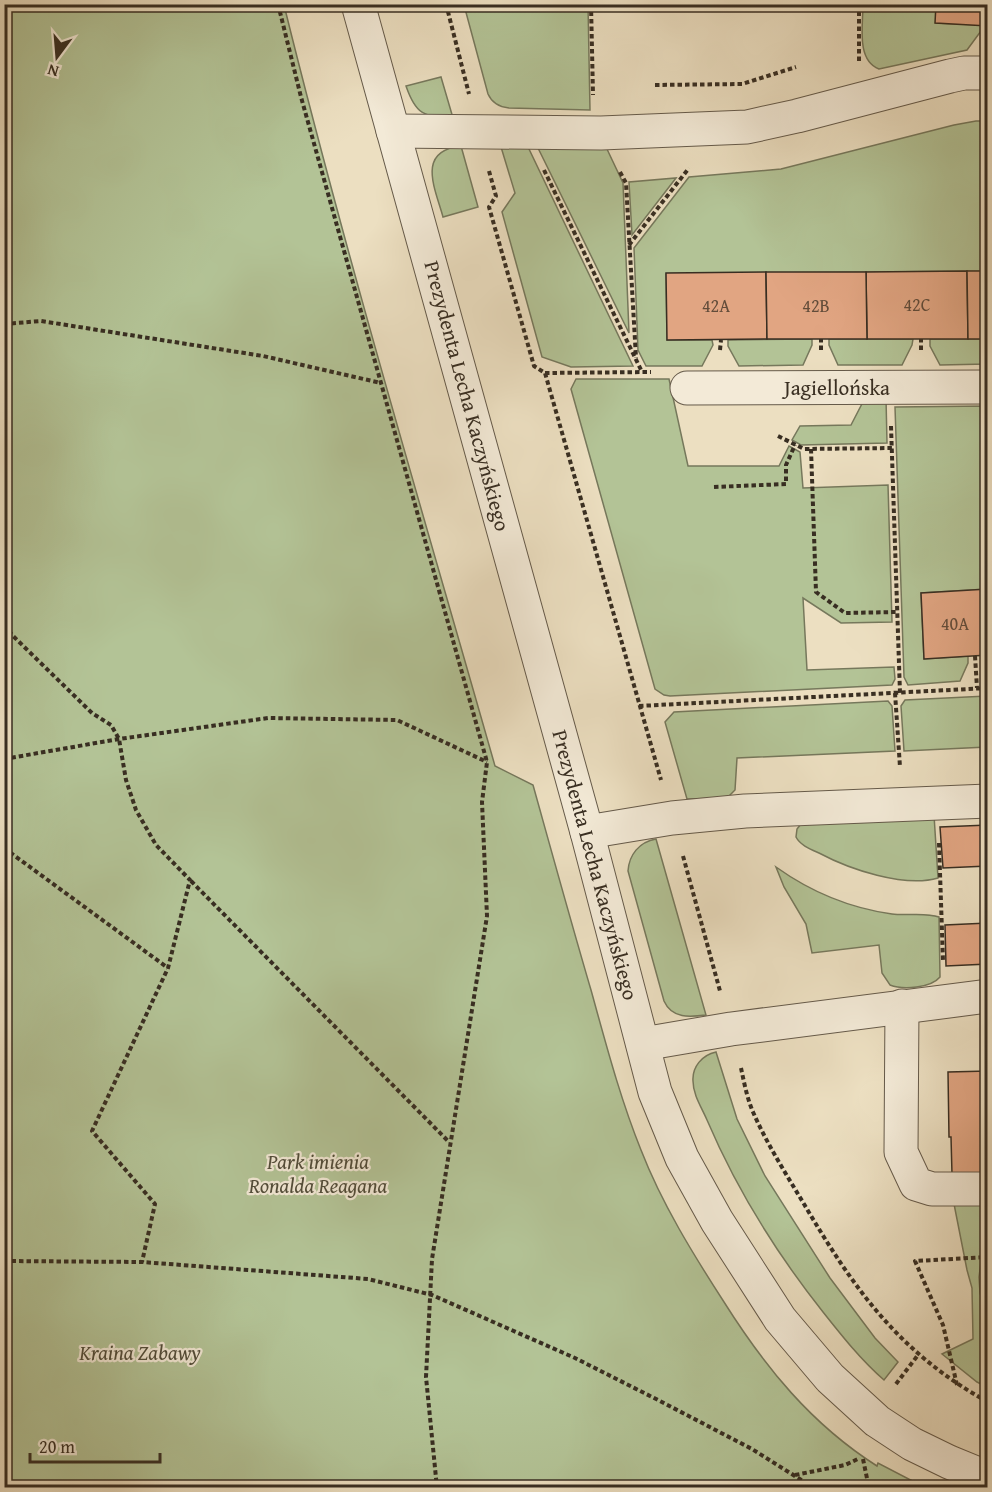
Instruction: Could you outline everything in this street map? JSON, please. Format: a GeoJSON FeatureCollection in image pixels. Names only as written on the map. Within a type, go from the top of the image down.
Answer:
{"type":"FeatureCollection","features":[{"type":"Feature","properties":{"kind":"street","name":"Prezydenta Lecha Kaczyńskiego"},"geometry":{"type":"LineString","coordinates":[[358,4],[587,832],[656,1092],[682,1158],[717,1221],[780,1319],[830,1378],[877,1421],[912,1444],[987,1478]]}},
{"type":"Feature","properties":{"kind":"street"},"geometry":{"type":"LineString","coordinates":[[393,131],[601,133],[715,130],[772,122],[964,73],[987,73]]}},
{"type":"Feature","properties":{"kind":"street","name":"Jagiellońska"},"geometry":{"type":"LineString","coordinates":[[687,388],[987,387]]}},
{"type":"Feature","properties":{"kind":"street"},"geometry":{"type":"LineString","coordinates":[[587,832],[672,818],[745,811],[987,801]]}},
{"type":"Feature","properties":{"kind":"street"},"geometry":{"type":"LineString","coordinates":[[643,1044],[731,1029],[987,996]]}},
{"type":"Feature","properties":{"kind":"street"},"geometry":{"type":"LineString","coordinates":[[902,1006],[901,1152],[908,1171],[916,1184],[932,1189],[987,1189]]}},
{"type":"Feature","properties":{"kind":"path"},"geometry":{"type":"LineString","coordinates":[[278,4],[301,97],[487,762],[482,802],[488,916],[432,1259],[432,1295],[426,1377],[437,1488]]}},
{"type":"Feature","properties":{"kind":"path"},"geometry":{"type":"LineString","coordinates":[[446,4],[496,196],[489,207],[534,366],[545,373],[672,818],[752,1110],[836,1259],[884,1322],[918,1355],[957,1385],[987,1402]]}},
{"type":"Feature","properties":{"kind":"path"},"geometry":{"type":"LineString","coordinates":[[591,4],[593,117],[626,183],[636,358]]}},
{"type":"Feature","properties":{"kind":"path"},"geometry":{"type":"LineString","coordinates":[[859,4],[859,71]]}},
{"type":"Feature","properties":{"kind":"path"},"geometry":{"type":"LineString","coordinates":[[655,85],[742,84],[796,67]]}},
{"type":"Feature","properties":{"kind":"path"},"geometry":{"type":"LineString","coordinates":[[629,246],[682,178],[715,130]]}},
{"type":"Feature","properties":{"kind":"path"},"geometry":{"type":"LineString","coordinates":[[526,133],[642,372]]}},
{"type":"Feature","properties":{"kind":"path"},"geometry":{"type":"LineString","coordinates":[[4,324],[41,321],[263,356],[382,384]]}},
{"type":"Feature","properties":{"kind":"path"},"geometry":{"type":"LineString","coordinates":[[890,388],[902,804]]}},
{"type":"Feature","properties":{"kind":"path"},"geometry":{"type":"LineString","coordinates":[[778,436],[804,449],[892,448]]}},
{"type":"Feature","properties":{"kind":"path"},"geometry":{"type":"LineString","coordinates":[[714,487],[786,484],[786,465],[795,445]]}},
{"type":"Feature","properties":{"kind":"path"},"geometry":{"type":"LineString","coordinates":[[811,449],[816,592],[845,613],[897,612]]}},
{"type":"Feature","properties":{"kind":"path"},"geometry":{"type":"LineString","coordinates":[[4,626],[92,713],[111,725],[119,739],[126,780],[135,810],[156,845],[450,1142]]}},
{"type":"Feature","properties":{"kind":"path"},"geometry":{"type":"LineString","coordinates":[[4,637],[13,636]]}},
{"type":"Feature","properties":{"kind":"path"},"geometry":{"type":"LineString","coordinates":[[975,656],[977,688]]}},
{"type":"Feature","properties":{"kind":"path"},"geometry":{"type":"LineString","coordinates":[[639,706],[987,688]]}},
{"type":"Feature","properties":{"kind":"path"},"geometry":{"type":"LineString","coordinates":[[4,759],[119,739],[268,718],[397,720],[487,762]]}},
{"type":"Feature","properties":{"kind":"path"},"geometry":{"type":"LineString","coordinates":[[938,836],[943,966]]}},
{"type":"Feature","properties":{"kind":"path"},"geometry":{"type":"LineString","coordinates":[[4,849],[168,968]]}},
{"type":"Feature","properties":{"kind":"path"},"geometry":{"type":"LineString","coordinates":[[142,1262],[155,1204],[92,1131],[168,968],[190,880]]}},
{"type":"Feature","properties":{"kind":"path"},"geometry":{"type":"LineString","coordinates":[[957,1385],[943,1325],[915,1261],[987,1257]]}},
{"type":"Feature","properties":{"kind":"path"},"geometry":{"type":"LineString","coordinates":[[4,1261],[142,1262],[368,1279],[432,1295],[627,1384],[733,1438],[814,1488]]}},
{"type":"Feature","properties":{"kind":"path"},"geometry":{"type":"LineString","coordinates":[[795,1475],[845,1465],[863,1457]]}},
{"type":"Feature","properties":{"kind":"green space","name":"Park imienia Ronalda Reagana"},"geometry":{"type":"Polygon","coordinates":[[[4,5],[284,5],[359,291],[495,766],[533,785],[626,1111],[649,1170],[712,1284],[756,1349],[791,1393],[810,1413],[853,1450],[877,1466],[878,1463],[924,1487],[5,1487],[4,5]]]}},
{"type":"Feature","properties":{"kind":"green space"},"geometry":{"type":"Polygon","coordinates":[[[464,5],[588,5],[590,110],[509,108],[499,106],[494,102],[488,94],[464,5]]]}},
{"type":"Feature","properties":{"kind":"green space"},"geometry":{"type":"Polygon","coordinates":[[[863,5],[936,5],[936,23],[981,25],[981,31],[967,50],[879,69],[867,58],[864,50],[863,5]]]}},
{"type":"Feature","properties":{"kind":"green space"},"geometry":{"type":"Polygon","coordinates":[[[441,77],[453,118],[428,115],[422,112],[413,103],[406,86],[441,77]]]}},
{"type":"Feature","properties":{"kind":"green space"},"geometry":{"type":"Polygon","coordinates":[[[976,121],[987,121],[987,271],[666,274],[667,340],[712,340],[713,345],[702,366],[646,366],[638,350],[634,248],[689,177],[781,169],[976,121]]]}},
{"type":"Feature","properties":{"kind":"green space"},"geometry":{"type":"Polygon","coordinates":[[[461,146],[478,207],[443,217],[433,183],[433,163],[438,155],[447,149],[461,146]]]}},
{"type":"Feature","properties":{"kind":"green space"},"geometry":{"type":"Polygon","coordinates":[[[501,147],[528,147],[633,366],[571,367],[542,357],[502,212],[515,193],[501,147]]]}},
{"type":"Feature","properties":{"kind":"green space"},"geometry":{"type":"Polygon","coordinates":[[[606,147],[623,183],[629,333],[538,148],[606,147]]]}},
{"type":"Feature","properties":{"kind":"green space"},"geometry":{"type":"Polygon","coordinates":[[[676,178],[632,235],[629,182],[676,178]]]}},
{"type":"Feature","properties":{"kind":"green space"},"geometry":{"type":"Polygon","coordinates":[[[812,339],[812,345],[803,365],[739,366],[728,346],[728,340],[812,339]]]}},
{"type":"Feature","properties":{"kind":"green space"},"geometry":{"type":"Polygon","coordinates":[[[829,339],[913,339],[902,365],[838,365],[829,345],[829,339]]]}},
{"type":"Feature","properties":{"kind":"green space"},"geometry":{"type":"Polygon","coordinates":[[[930,339],[987,339],[987,364],[940,365],[930,346],[930,339]]]}},
{"type":"Feature","properties":{"kind":"green space"},"geometry":{"type":"Polygon","coordinates":[[[576,379],[669,379],[688,466],[779,466],[789,446],[800,452],[803,488],[888,485],[892,622],[841,623],[803,598],[807,670],[894,667],[895,679],[892,685],[670,696],[655,689],[571,389],[576,379]]]}},
{"type":"Feature","properties":{"kind":"green space"},"geometry":{"type":"Polygon","coordinates":[[[865,398],[886,398],[887,443],[801,445],[792,440],[800,426],[851,425],[865,398]]]}},
{"type":"Feature","properties":{"kind":"green space"},"geometry":{"type":"Polygon","coordinates":[[[987,406],[987,589],[921,593],[924,659],[968,656],[968,663],[960,681],[908,685],[904,677],[895,407],[987,406]]]}},
{"type":"Feature","properties":{"kind":"green space"},"geometry":{"type":"Polygon","coordinates":[[[987,696],[987,747],[904,751],[901,706],[905,700],[987,696]]]}},
{"type":"Feature","properties":{"kind":"green space"},"geometry":{"type":"Polygon","coordinates":[[[888,701],[892,706],[895,751],[737,758],[735,790],[727,798],[687,799],[665,722],[674,712],[888,701]]]}},
{"type":"Feature","properties":{"kind":"green space"},"geometry":{"type":"Polygon","coordinates":[[[934,815],[938,878],[909,881],[861,871],[809,848],[796,837],[797,829],[801,824],[934,815]]]}},
{"type":"Feature","properties":{"kind":"green space"},"geometry":{"type":"Polygon","coordinates":[[[656,839],[706,1015],[677,1014],[667,1007],[664,1001],[628,871],[630,860],[636,850],[656,839]]]}},
{"type":"Feature","properties":{"kind":"green space"},"geometry":{"type":"Polygon","coordinates":[[[776,867],[831,898],[861,908],[892,914],[939,917],[940,977],[930,984],[916,987],[890,985],[882,973],[879,945],[812,953],[806,924],[784,887],[776,867]]]}},
{"type":"Feature","properties":{"kind":"green space"},"geometry":{"type":"Polygon","coordinates":[[[716,1052],[737,1119],[765,1176],[830,1278],[875,1338],[898,1362],[884,1380],[852,1348],[806,1290],[774,1244],[731,1171],[693,1086],[696,1066],[706,1056],[716,1052]]]}},
{"type":"Feature","properties":{"kind":"green space"},"geometry":{"type":"Polygon","coordinates":[[[954,1204],[987,1205],[987,1248],[981,1262],[979,1277],[980,1293],[987,1315],[987,1387],[977,1382],[942,1354],[973,1339],[972,1288],[954,1204]]]}},
{"type":"Feature","properties":{"kind":"building"},"geometry":{"type":"Polygon","coordinates":[[[936,4],[988,4],[988,26],[935,23],[936,4]]]}},
{"type":"Feature","properties":{"kind":"building"},"geometry":{"type":"Polygon","coordinates":[[[967,271],[968,339],[867,339],[866,272],[967,271]]]}},
{"type":"Feature","properties":{"kind":"building"},"geometry":{"type":"Polygon","coordinates":[[[967,271],[988,271],[988,339],[968,339],[967,271]]]}},
{"type":"Feature","properties":{"kind":"building"},"geometry":{"type":"Polygon","coordinates":[[[766,272],[767,339],[667,340],[666,273],[766,272]]]}},
{"type":"Feature","properties":{"kind":"building"},"geometry":{"type":"Polygon","coordinates":[[[766,272],[866,272],[867,339],[767,339],[766,272]]]}},
{"type":"Feature","properties":{"kind":"building"},"geometry":{"type":"Polygon","coordinates":[[[988,589],[988,655],[924,659],[921,593],[988,589]]]}},
{"type":"Feature","properties":{"kind":"building"},"geometry":{"type":"Polygon","coordinates":[[[988,825],[988,866],[943,868],[940,827],[988,825]]]}},
{"type":"Feature","properties":{"kind":"building"},"geometry":{"type":"Polygon","coordinates":[[[988,923],[988,964],[946,966],[945,925],[988,923]]]}},
{"type":"Feature","properties":{"kind":"building"},"geometry":{"type":"Polygon","coordinates":[[[988,1071],[988,1174],[952,1174],[948,1072],[988,1071]]]}},
{"type":"Feature","properties":{"kind":"park label","name":"Kraina Zabawy"},"geometry":{"type":"Point","coordinates":[140,1353]}}]}
